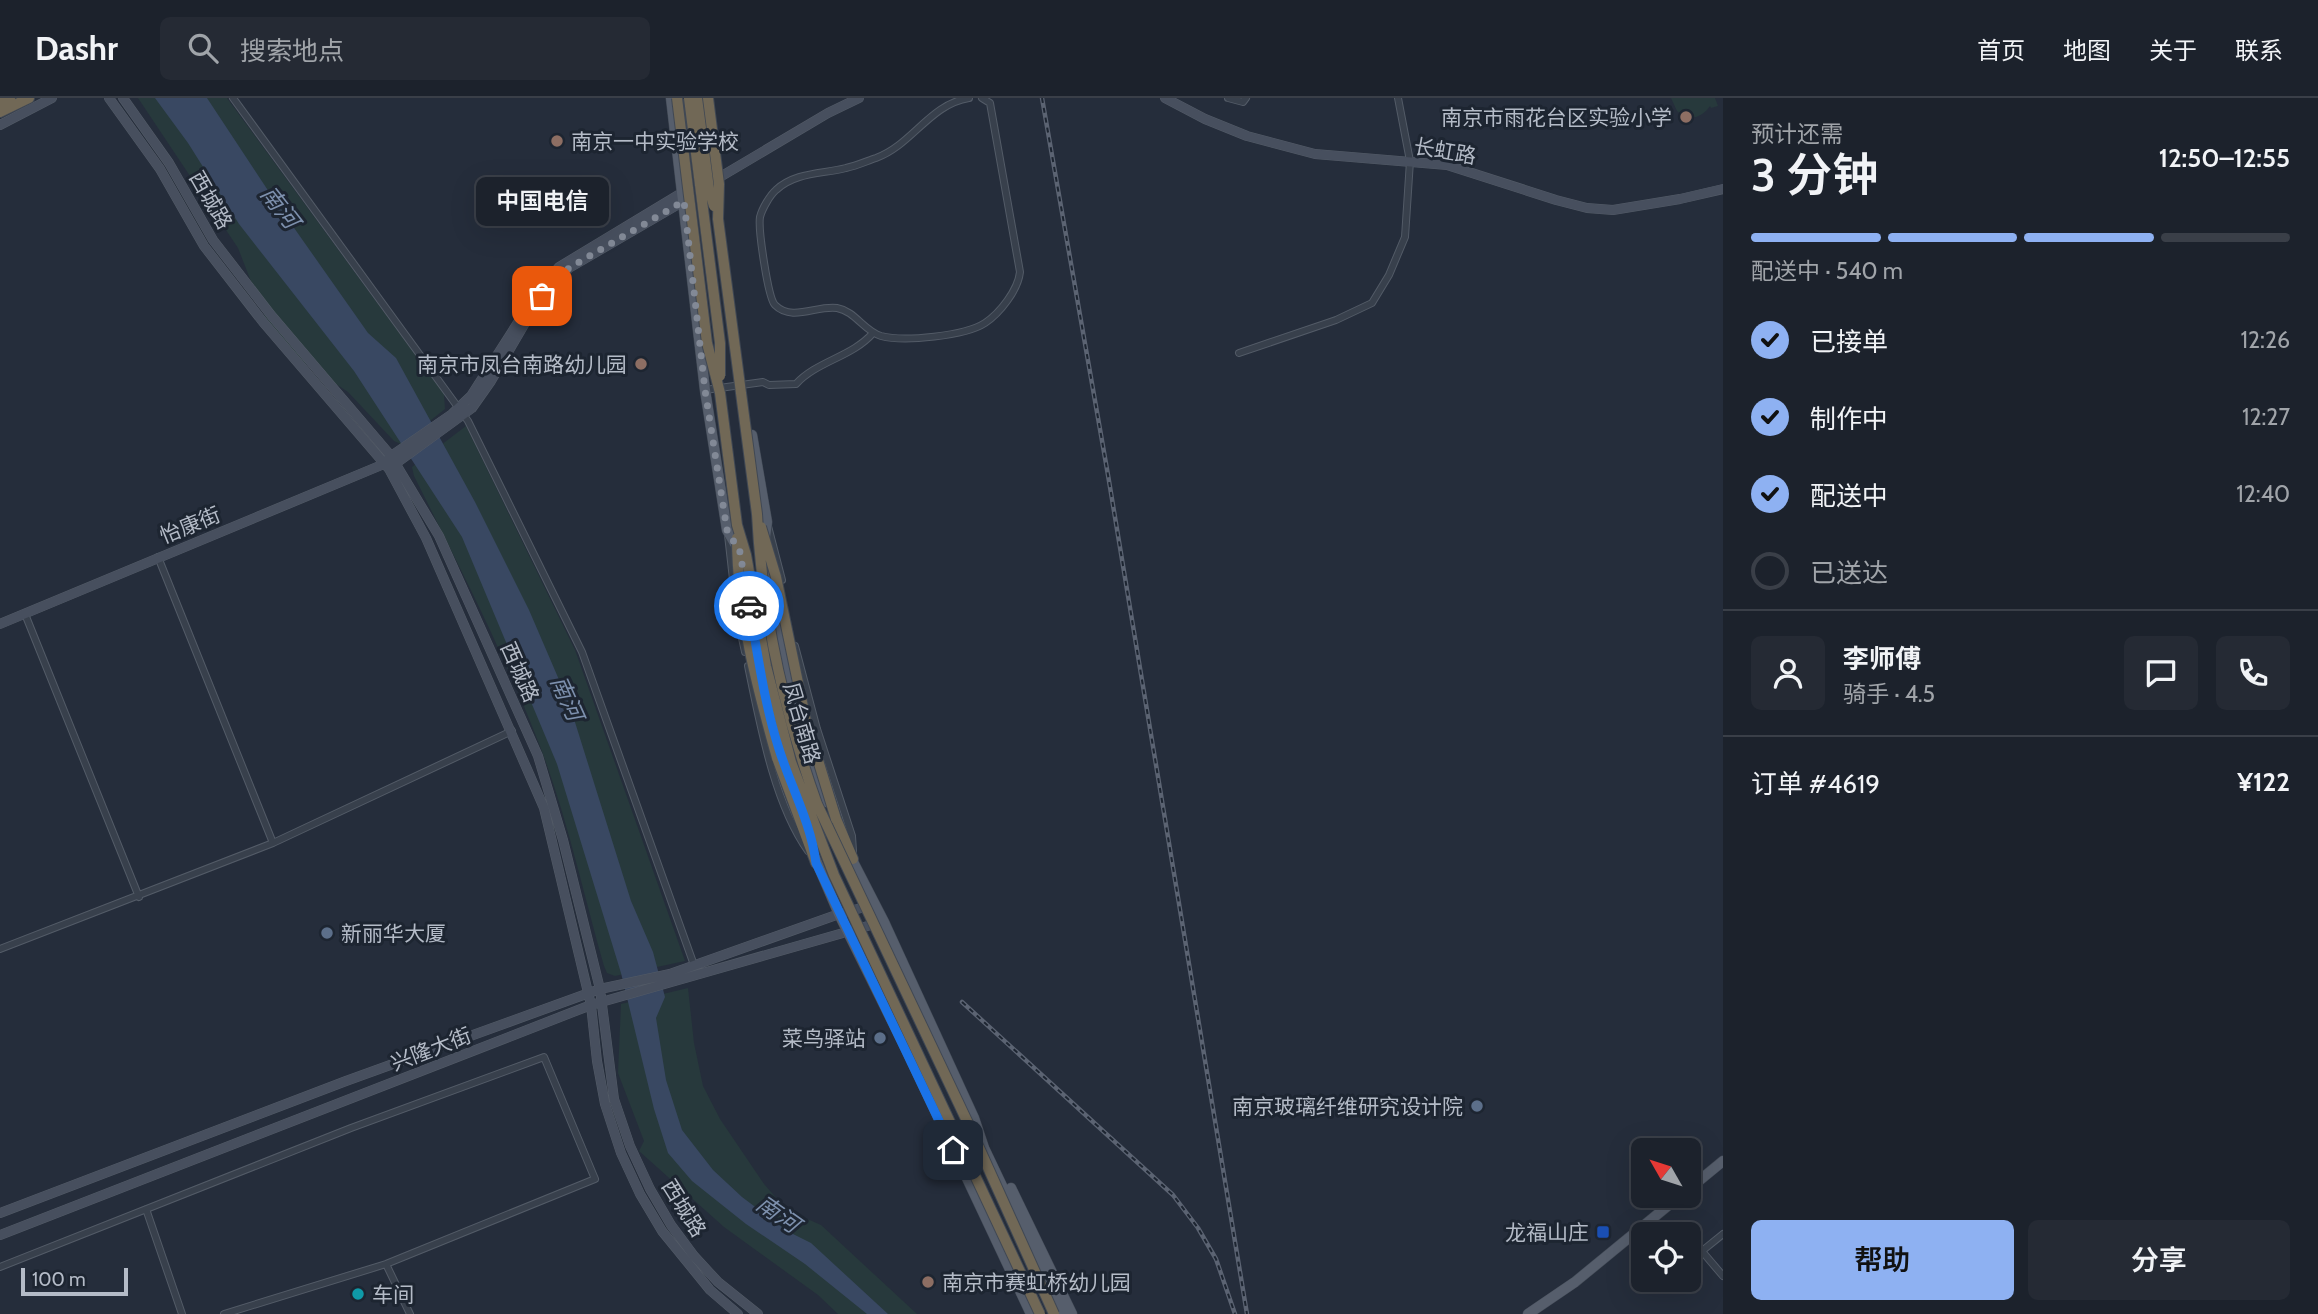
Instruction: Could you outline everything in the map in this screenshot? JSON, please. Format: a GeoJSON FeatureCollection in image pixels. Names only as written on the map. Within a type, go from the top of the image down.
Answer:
{"type":"FeatureCollection","features":[{"type":"Feature","properties":{"kind":"highway"},"geometry":{"type":"LineString","coordinates":[[0,103],[10,98]]}},
{"type":"Feature","properties":{"kind":"highway"},"geometry":{"type":"LineString","coordinates":[[0,112],[29,98]]}},
{"type":"Feature","properties":{"kind":"highway","name":"凤台南路"},"geometry":{"type":"LineString","coordinates":[[677,98],[707,343],[720,393],[732,527],[746,555],[766,666],[792,762],[822,848],[1040,1314]]}},
{"type":"Feature","properties":{"kind":"highway"},"geometry":{"type":"LineString","coordinates":[[689,98],[720,343],[720,393]]}},
{"type":"Feature","properties":{"kind":"highway"},"geometry":{"type":"LineString","coordinates":[[697,98],[709,189],[718,219]]}},
{"type":"Feature","properties":{"kind":"highway"},"geometry":{"type":"LineString","coordinates":[[708,98],[719,184],[718,219]]}},
{"type":"Feature","properties":{"kind":"highway","name":"凤台南路"},"geometry":{"type":"LineString","coordinates":[[718,219],[757,514],[759,553],[776,658],[801,759],[817,804],[967,1121],[1054,1314]]}},
{"type":"Feature","properties":{"kind":"highway"},"geometry":{"type":"LineString","coordinates":[[757,514],[771,558],[809,733],[836,819],[853,859]]}},
{"type":"Feature","properties":{"kind":"highway"},"geometry":{"type":"LineString","coordinates":[[732,527],[737,579],[777,758],[816,863]]}},
{"type":"Feature","properties":{"kind":"main road"},"geometry":{"type":"LineString","coordinates":[[0,125],[52,98]]}},
{"type":"Feature","properties":{"kind":"main road","name":"西城路"},"geometry":{"type":"LineString","coordinates":[[108,98],[160,169],[204,246],[263,322],[393,460],[544,808],[589,994],[605,1104],[621,1153],[640,1194],[662,1231],[710,1290],[738,1314]]}},
{"type":"Feature","properties":{"kind":"main road","name":"西城路"},"geometry":{"type":"LineString","coordinates":[[123,98],[169,163],[213,240],[271,315],[393,460],[439,536],[538,757],[563,840],[600,989],[614,1099],[630,1146],[650,1189],[671,1225],[694,1256],[727,1290],[758,1314]]}},
{"type":"Feature","properties":{"kind":"main road","name":"凤台南路"},"geometry":{"type":"LineString","coordinates":[[671,98],[705,390],[732,527],[740,552],[768,709],[789,779],[813,843],[816,863],[1031,1314]]}},
{"type":"Feature","properties":{"kind":"main road","name":"凤台南路"},"geometry":{"type":"LineString","coordinates":[[708,98],[743,384],[767,522],[763,549],[783,659],[797,714],[842,845],[853,859],[884,922],[974,1118],[984,1148],[1063,1314]]}},
{"type":"Feature","properties":{"kind":"main road"},"geometry":{"type":"LineString","coordinates":[[684,196],[859,98]]}},
{"type":"Feature","properties":{"kind":"main road","name":"长虹路"},"geometry":{"type":"LineString","coordinates":[[1165,98],[1205,119],[1247,136],[1292,148],[1315,153],[1447,165],[1556,201],[1613,210],[1723,189]]}},
{"type":"Feature","properties":{"kind":"main road","name":"怡康街"},"geometry":{"type":"LineString","coordinates":[[0,624],[393,460],[461,411],[533,299],[559,267],[684,196]]}},
{"type":"Feature","properties":{"kind":"main road","name":"兴隆大街"},"geometry":{"type":"LineString","coordinates":[[0,1213],[346,1081],[600,989],[671,979],[694,965],[874,904]]}},
{"type":"Feature","properties":{"kind":"main road","name":"兴隆大街"},"geometry":{"type":"LineString","coordinates":[[0,1235],[591,1005],[623,997],[671,979],[884,922]]}},
{"type":"Feature","properties":{"kind":"main road"},"geometry":{"type":"LineString","coordinates":[[597,1061],[601,1056],[608,1060]]}},
{"type":"Feature","properties":{"kind":"main road","name":"凤台南路"},"geometry":{"type":"LineString","coordinates":[[974,1118],[990,1144],[1072,1314]]}},
{"type":"Feature","properties":{"kind":"main road"},"geometry":{"type":"LineString","coordinates":[[1701,1179],[1723,1161]]}},
{"type":"Feature","properties":{"kind":"main road"},"geometry":{"type":"LineString","coordinates":[[1528,1314],[1543,1310],[1665,1208]]}},
{"type":"Feature","properties":{"kind":"street"},"geometry":{"type":"LineString","coordinates":[[233,98],[461,411],[582,652],[694,965]]}},
{"type":"Feature","properties":{"kind":"street"},"geometry":{"type":"LineString","coordinates":[[969,98],[931,116],[903,142],[881,156],[847,168],[794,179],[776,190],[760,217],[768,290],[776,306],[785,312],[797,313],[834,307],[845,310],[873,333],[912,340],[986,323],[1016,287],[1020,272],[990,103],[982,98]]}},
{"type":"Feature","properties":{"kind":"street"},"geometry":{"type":"LineString","coordinates":[[1228,98],[1242,102],[1246,98]]}},
{"type":"Feature","properties":{"kind":"street"},"geometry":{"type":"LineString","coordinates":[[1240,353],[1336,320],[1372,303],[1390,275],[1405,237],[1410,161],[1398,98]]}},
{"type":"Feature","properties":{"kind":"street"},"geometry":{"type":"LineString","coordinates":[[705,390],[763,382],[769,385],[796,384],[803,377],[856,348],[873,333]]}},
{"type":"Feature","properties":{"kind":"street"},"geometry":{"type":"LineString","coordinates":[[767,522],[817,729],[852,836],[853,859]]}},
{"type":"Feature","properties":{"kind":"street"},"geometry":{"type":"LineString","coordinates":[[158,557],[273,843]]}},
{"type":"Feature","properties":{"kind":"street"},"geometry":{"type":"LineString","coordinates":[[25,614],[139,897]]}},
{"type":"Feature","properties":{"kind":"street"},"geometry":{"type":"LineString","coordinates":[[0,949],[273,843],[512,730]]}},
{"type":"Feature","properties":{"kind":"street"},"geometry":{"type":"LineString","coordinates":[[0,1267],[351,1128],[544,1057],[595,1179],[386,1264],[224,1314]]}},
{"type":"Feature","properties":{"kind":"street"},"geometry":{"type":"LineString","coordinates":[[146,1209],[182,1314]]}},
{"type":"Feature","properties":{"kind":"street"},"geometry":{"type":"LineString","coordinates":[[1723,1234],[1702,1251],[1723,1276]]}},
{"type":"Feature","properties":{"kind":"street"},"geometry":{"type":"LineString","coordinates":[[386,1264],[410,1314]]}},
{"type":"Feature","properties":{"kind":"shaded area"},"geometry":{"type":"Polygon","coordinates":[[[138,98],[227,98],[444,394],[445,409],[401,444],[394,441],[348,392],[275,343],[238,248],[138,98]]]}},
{"type":"Feature","properties":{"kind":"shaded area","name":"南京市雨花台区实验小学"},"geometry":{"type":"Polygon","coordinates":[[[1671,98],[1715,98],[1718,106],[1710,106],[1700,115],[1686,118],[1677,111],[1671,98]]]}},
{"type":"Feature","properties":{"kind":"shaded area"},"geometry":{"type":"Polygon","coordinates":[[[466,426],[575,650],[685,961],[615,976],[607,973],[604,966],[547,764],[493,637],[414,476],[412,467],[466,426]]]}},
{"type":"Feature","properties":{"kind":"shaded area"},"geometry":{"type":"Polygon","coordinates":[[[688,988],[694,1043],[703,1086],[720,1119],[764,1184],[787,1210],[821,1225],[917,1314],[838,1314],[818,1295],[724,1227],[639,1151],[644,1141],[618,1073],[621,1004],[688,988]]]}},
{"type":"Feature","properties":{"kind":"water"},"geometry":{"type":"Polygon","coordinates":[[[155,98],[207,98],[368,333],[396,358],[475,502],[529,610],[569,703],[631,901],[653,952],[665,997],[656,1018],[666,1080],[682,1130],[713,1170],[742,1197],[787,1231],[811,1243],[888,1314],[867,1314],[805,1264],[746,1224],[692,1181],[668,1153],[654,1109],[621,973],[557,764],[462,537],[354,371],[239,224],[188,143],[155,98]]]}},
{"type":"Feature","properties":{"kind":"railway"},"geometry":{"type":"LineString","coordinates":[[1042,98],[1108,475],[1247,1314]]}},
{"type":"Feature","properties":{"kind":"railway"},"geometry":{"type":"LineString","coordinates":[[962,1002],[1173,1195],[1198,1228],[1216,1259],[1235,1314]]}},
{"type":"Feature","properties":{"kind":"way so far"},"geometry":{"type":"LineString","coordinates":[[542,296],[569,268],[684,201],[705,390],[727,530],[740,552],[749,606]]}},
{"type":"Feature","properties":{"kind":"place","name":"南京市雨花台区实验小学"},"geometry":{"type":"Point","coordinates":[1686,117]}},
{"type":"Feature","properties":{"kind":"place","name":"南京一中实验学校"},"geometry":{"type":"Point","coordinates":[557,141]}},
{"type":"Feature","properties":{"kind":"place","name":"中国电信"},"geometry":{"type":"Point","coordinates":[542,296]}},
{"type":"Feature","properties":{"kind":"place","name":"南京市凤台南路幼儿园"},"geometry":{"type":"Point","coordinates":[641,364]}},
{"type":"Feature","properties":{"kind":"place","name":"新丽华大厦"},"geometry":{"type":"Point","coordinates":[327,933]}},
{"type":"Feature","properties":{"kind":"place","name":"菜鸟驿站"},"geometry":{"type":"Point","coordinates":[880,1038]}},
{"type":"Feature","properties":{"kind":"place","name":"南京玻璃纤维研究设计院"},"geometry":{"type":"Point","coordinates":[1477,1106]}},
{"type":"Feature","properties":{"kind":"place","name":"龙福山庄"},"geometry":{"type":"Point","coordinates":[1603,1232]}},
{"type":"Feature","properties":{"kind":"place","name":"南京市赛虹桥幼儿园"},"geometry":{"type":"Point","coordinates":[928,1282]}},
{"type":"Feature","properties":{"kind":"place","name":"车间"},"geometry":{"type":"Point","coordinates":[358,1294]}},
{"type":"Feature","properties":{"kind":"route"},"geometry":{"type":"LineString","coordinates":[[749,606],[768,709],[789,779],[813,843],[816,863],[953,1150]]}},
{"type":"Feature","properties":{"kind":"water label","name":"南河"},"geometry":{"type":"Point","coordinates":[280,207]}},
{"type":"Feature","properties":{"kind":"water label","name":"南河"},"geometry":{"type":"Point","coordinates":[567,698]}},
{"type":"Feature","properties":{"kind":"water label","name":"南河"},"geometry":{"type":"Point","coordinates":[778,1214]}}]}
